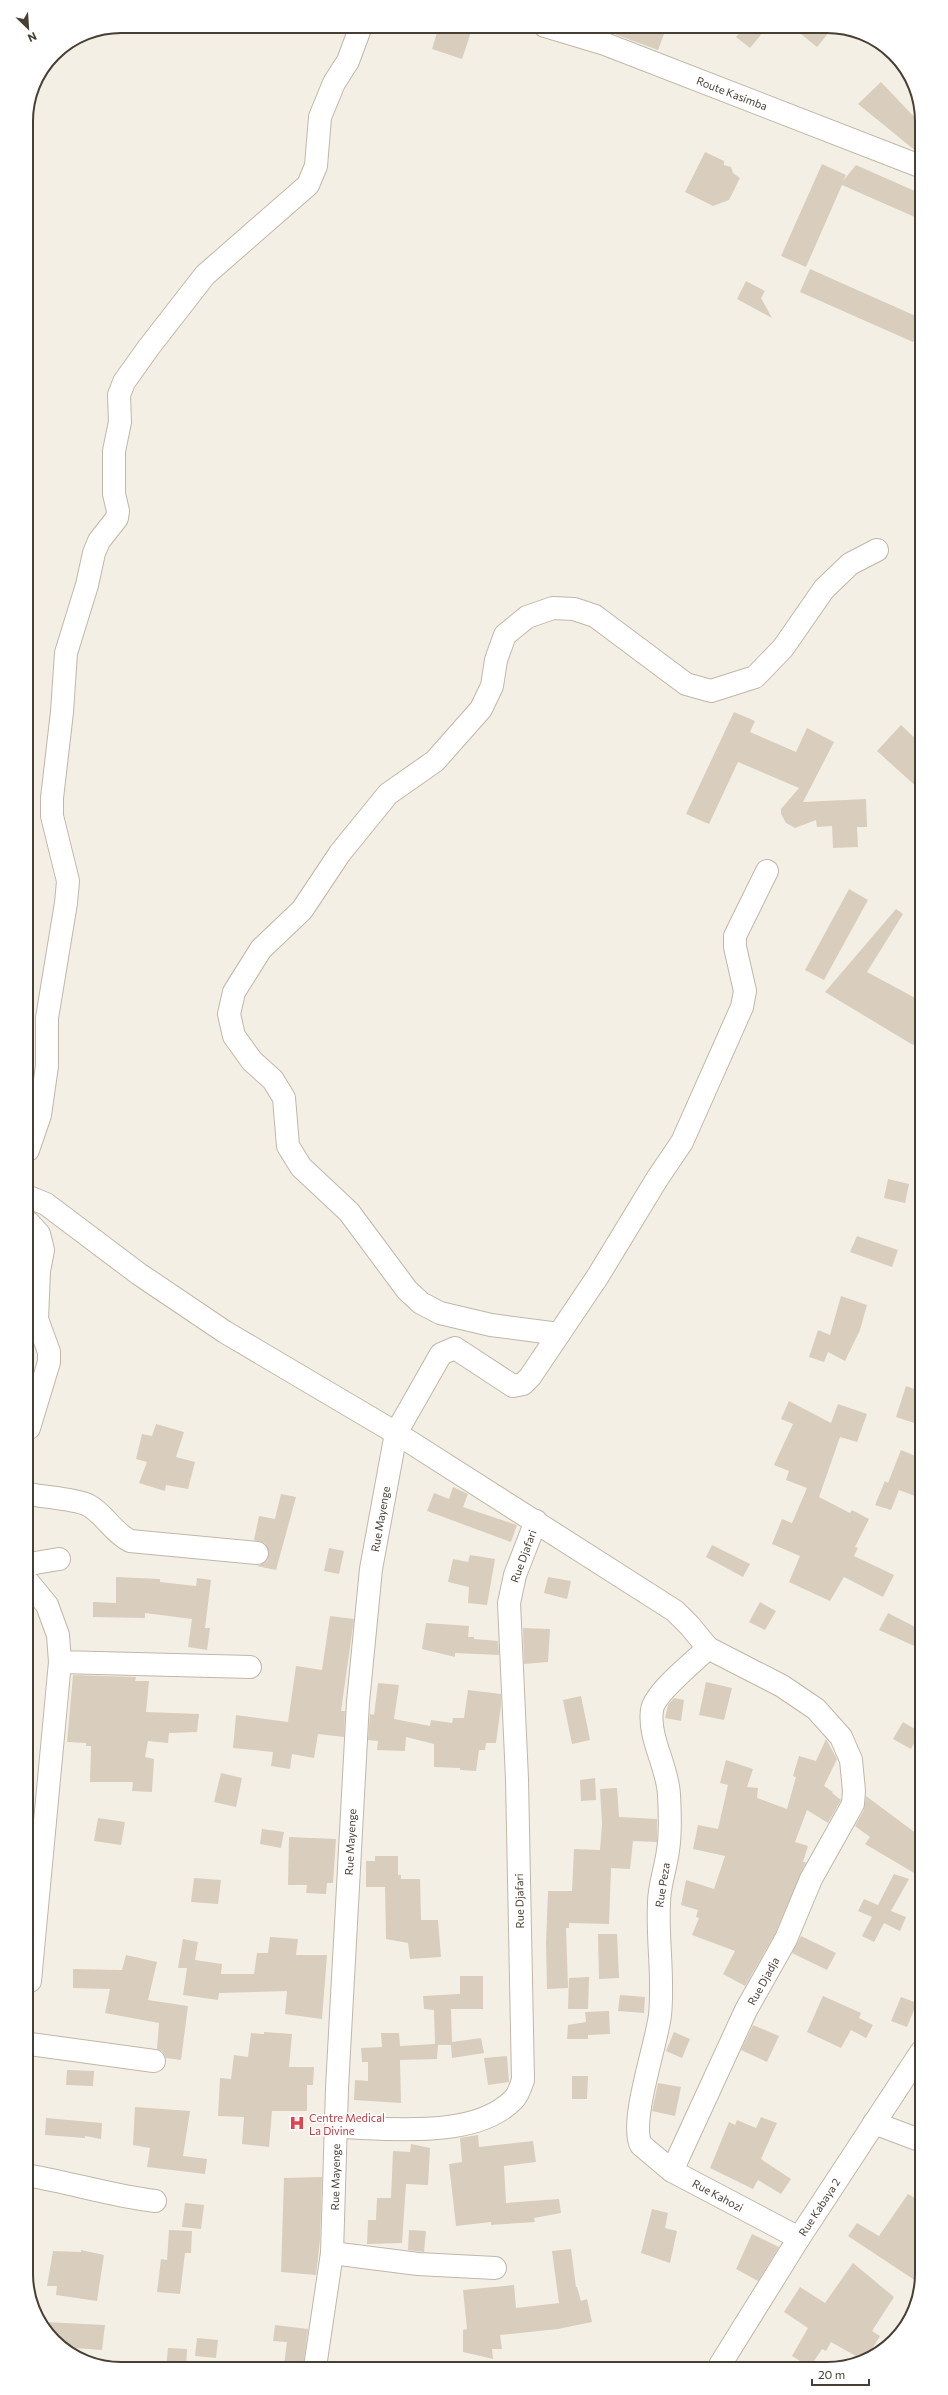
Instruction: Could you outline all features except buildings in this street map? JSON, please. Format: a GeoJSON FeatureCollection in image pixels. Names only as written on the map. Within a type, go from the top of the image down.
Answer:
{"type":"FeatureCollection","features":[{"type":"Feature","properties":{"kind":"street"},"geometry":{"type":"LineString","coordinates":[[33,1135],[40,1115],[47,1066],[47,1018],[67,896],[68,881],[54,824],[52,798],[62,712],[66,653],[87,585],[94,553],[99,541],[116,518],[118,511],[114,494],[114,451],[120,422],[119,395],[124,382],[149,347],[205,275],[308,185],[316,166],[320,117],[334,83],[348,61],[358,33]]}},
{"type":"Feature","properties":{"kind":"street","name":"Route Kasimba"},"geometry":{"type":"LineString","coordinates":[[568,33],[605,44],[915,164]]}},
{"type":"Feature","properties":{"kind":"street"},"geometry":{"type":"LineString","coordinates":[[767,871],[735,936],[735,947],[745,990],[742,1007],[682,1142],[560,1334],[491,1325],[440,1314],[421,1303],[406,1290],[349,1212],[301,1168],[288,1146],[284,1098],[273,1080],[252,1061],[234,1036],[229,1014],[234,992],[261,949],[302,910],[340,853],[388,794],[435,761],[480,709],[492,686],[496,660],[505,635],[527,617],[553,608],[574,609],[595,616],[686,684],[712,691],[755,677],[783,648],[824,589],[850,564],[878,550]]}},
{"type":"Feature","properties":{"kind":"street"},"geometry":{"type":"LineString","coordinates":[[33,1199],[46,1204],[139,1274],[225,1332],[396,1433],[536,1521],[675,1612],[690,1626],[708,1648]]}},
{"type":"Feature","properties":{"kind":"street"},"geometry":{"type":"LineString","coordinates":[[33,1227],[39,1234],[44,1250],[39,1270],[38,1319],[49,1352],[49,1362],[33,1415]]}},
{"type":"Feature","properties":{"kind":"street","name":"Rue Mayenge"},"geometry":{"type":"LineString","coordinates":[[316,2362],[332,2253],[336,2127],[358,1702],[371,1569],[396,1433],[437,1360],[448,1349],[455,1348],[507,1383],[518,1386],[530,1377],[560,1334]]}},
{"type":"Feature","properties":{"kind":"street"},"geometry":{"type":"LineString","coordinates":[[33,1495],[87,1504],[99,1514],[119,1536],[130,1541],[257,1553]]}},
{"type":"Feature","properties":{"kind":"street","name":"Rue Djafari"},"geometry":{"type":"LineString","coordinates":[[336,2127],[414,2129],[461,2125],[496,2114],[515,2098],[523,2080],[517,1779],[509,1603],[515,1575],[536,1521]]}},
{"type":"Feature","properties":{"kind":"street"},"geometry":{"type":"LineString","coordinates":[[33,1563],[59,1559]]}},
{"type":"Feature","properties":{"kind":"street"},"geometry":{"type":"LineString","coordinates":[[33,1588],[47,1605],[58,1635],[60,1662],[33,1949]]}},
{"type":"Feature","properties":{"kind":"street","name":"Rue Djadja"},"geometry":{"type":"LineString","coordinates":[[672,2171],[746,2010],[786,1939],[811,1879],[853,1804],[854,1791],[851,1760],[841,1737],[816,1709],[782,1686],[708,1648]]}},
{"type":"Feature","properties":{"kind":"street","name":"Rue Peza"},"geometry":{"type":"LineString","coordinates":[[641,2145],[638,2140],[639,2117],[661,2010],[663,1985],[658,1907],[668,1849],[670,1820],[669,1793],[655,1736],[652,1709],[656,1698],[708,1648]]}},
{"type":"Feature","properties":{"kind":"street"},"geometry":{"type":"LineString","coordinates":[[60,1662],[250,1668]]}},
{"type":"Feature","properties":{"kind":"street"},"geometry":{"type":"LineString","coordinates":[[33,2044],[154,2061]]}},
{"type":"Feature","properties":{"kind":"street","name":"Rue Kabaya 2"},"geometry":{"type":"LineString","coordinates":[[722,2362],[799,2238],[915,2062]]}},
{"type":"Feature","properties":{"kind":"street"},"geometry":{"type":"LineString","coordinates":[[874,2123],[915,2138]]}},
{"type":"Feature","properties":{"kind":"street","name":"Rue Kahozi"},"geometry":{"type":"LineString","coordinates":[[641,2145],[672,2171],[799,2238]]}},
{"type":"Feature","properties":{"kind":"street"},"geometry":{"type":"LineString","coordinates":[[33,2176],[71,2182],[135,2199],[155,2201]]}},
{"type":"Feature","properties":{"kind":"street"},"geometry":{"type":"LineString","coordinates":[[332,2253],[418,2264],[495,2268]]}},
{"type":"Feature","properties":{"kind":"place","name":"Centre Medical La Divine"},"geometry":{"type":"Point","coordinates":[297,2123]}}]}
